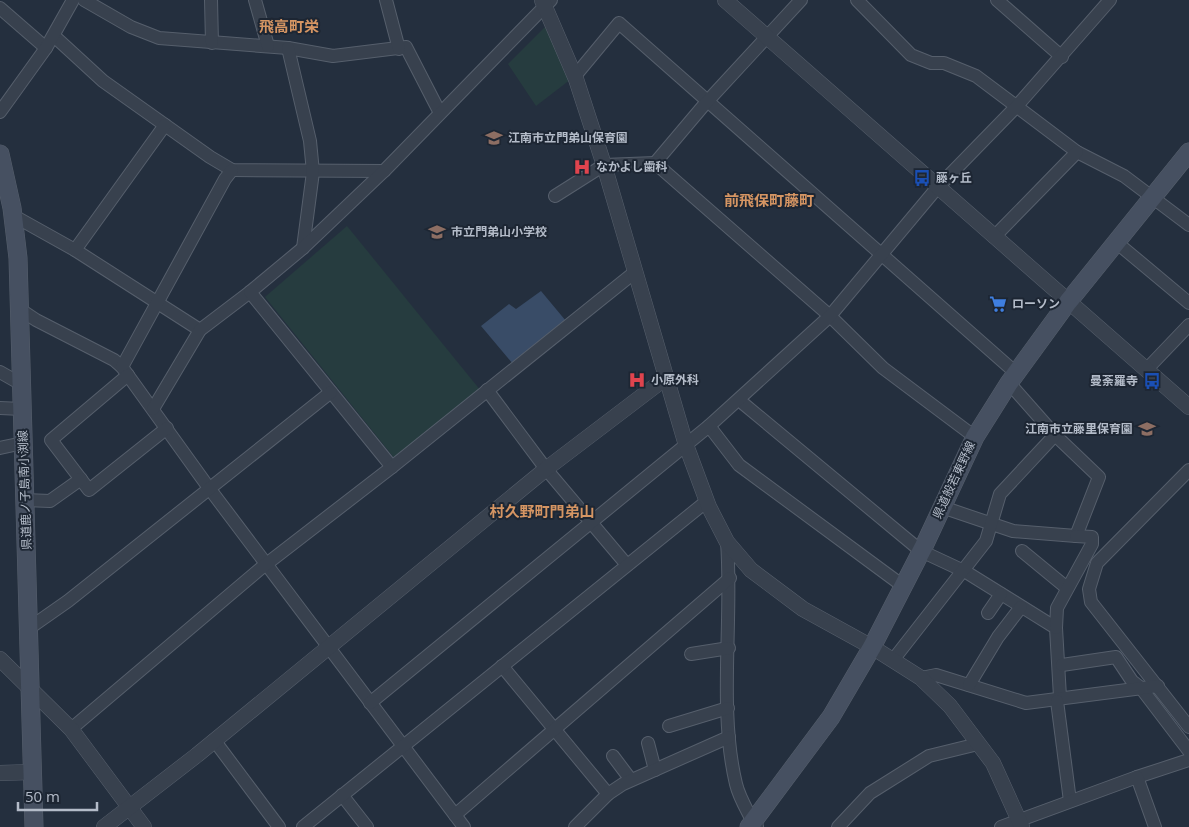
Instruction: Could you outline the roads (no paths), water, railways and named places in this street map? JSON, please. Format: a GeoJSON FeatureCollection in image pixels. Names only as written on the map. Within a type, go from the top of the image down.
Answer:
{"type":"FeatureCollection","features":[{"type":"Feature","properties":{"kind":"main road","name":"県道般若東野線"},"geometry":{"type":"LineString","coordinates":[[753,826],[831,717],[872,646],[921,551],[975,437],[1012,378],[1068,302],[1189,152]]}},
{"type":"Feature","properties":{"kind":"main road","name":"県道鹿ノ子島南小渕線"},"geometry":{"type":"LineString","coordinates":[[0,154],[14,216],[21,310],[21,384],[34,827]]}},
{"type":"Feature","properties":{"kind":"street"},"geometry":{"type":"LineString","coordinates":[[211,0],[212,43]]}},
{"type":"Feature","properties":{"kind":"street"},"geometry":{"type":"LineString","coordinates":[[255,0],[268,46]]}},
{"type":"Feature","properties":{"kind":"street"},"geometry":{"type":"LineString","coordinates":[[386,0],[398,49]]}},
{"type":"Feature","properties":{"kind":"street"},"geometry":{"type":"LineString","coordinates":[[725,0],[937,188],[1189,407]]}},
{"type":"Feature","properties":{"kind":"street"},"geometry":{"type":"LineString","coordinates":[[655,163],[709,100],[800,0]]}},
{"type":"Feature","properties":{"kind":"street"},"geometry":{"type":"LineString","coordinates":[[858,0],[911,56],[931,63],[944,63],[976,76],[1077,152],[1124,176],[1152,200],[1189,225]]}},
{"type":"Feature","properties":{"kind":"street"},"geometry":{"type":"LineString","coordinates":[[997,0],[1062,57]]}},
{"type":"Feature","properties":{"kind":"street"},"geometry":{"type":"LineString","coordinates":[[370,703],[686,445],[739,400],[830,316],[937,188],[1016,107],[1062,57],[1110,0]]}},
{"type":"Feature","properties":{"kind":"street"},"geometry":{"type":"LineString","coordinates":[[0,112],[54,36],[74,1],[160,38],[288,48],[333,56],[406,47],[440,113]]}},
{"type":"Feature","properties":{"kind":"street"},"geometry":{"type":"LineString","coordinates":[[153,409],[200,330],[303,248],[384,171],[546,2],[575,76],[604,165],[686,445],[707,502],[727,542],[751,570],[803,609],[872,646],[921,678],[950,706],[993,764],[1020,824]]}},
{"type":"Feature","properties":{"kind":"street"},"geometry":{"type":"LineString","coordinates":[[0,8],[46,48]]}},
{"type":"Feature","properties":{"kind":"street"},"geometry":{"type":"LineString","coordinates":[[575,76],[619,22],[709,100],[881,255],[1012,378],[1055,435],[1099,477],[1076,536]]}},
{"type":"Feature","properties":{"kind":"street"},"geometry":{"type":"LineString","coordinates":[[54,36],[103,80],[232,170],[384,171]]}},
{"type":"Feature","properties":{"kind":"street"},"geometry":{"type":"LineString","coordinates":[[288,48],[310,141],[312,172],[303,248]]}},
{"type":"Feature","properties":{"kind":"street"},"geometry":{"type":"LineString","coordinates":[[75,250],[165,125]]}},
{"type":"Feature","properties":{"kind":"street"},"geometry":{"type":"LineString","coordinates":[[994,237],[1077,152]]}},
{"type":"Feature","properties":{"kind":"street"},"geometry":{"type":"LineString","coordinates":[[555,196],[604,165],[655,163],[830,316],[883,368],[975,437]]}},
{"type":"Feature","properties":{"kind":"street"},"geometry":{"type":"LineString","coordinates":[[167,428],[89,490],[50,440],[125,371],[158,303],[225,179],[232,170]]}},
{"type":"Feature","properties":{"kind":"street"},"geometry":{"type":"LineString","coordinates":[[14,216],[75,250],[200,330]]}},
{"type":"Feature","properties":{"kind":"street"},"geometry":{"type":"LineString","coordinates":[[1116,242],[1189,303]]}},
{"type":"Feature","properties":{"kind":"street"},"geometry":{"type":"LineString","coordinates":[[71,729],[267,564],[392,467],[635,272]]}},
{"type":"Feature","properties":{"kind":"street"},"geometry":{"type":"LineString","coordinates":[[250,292],[392,467]]}},
{"type":"Feature","properties":{"kind":"street"},"geometry":{"type":"LineString","coordinates":[[21,310],[114,360],[125,371],[209,488],[464,827]]}},
{"type":"Feature","properties":{"kind":"street"},"geometry":{"type":"LineString","coordinates":[[1146,370],[1189,325]]}},
{"type":"Feature","properties":{"kind":"street"},"geometry":{"type":"LineString","coordinates":[[0,372],[21,384]]}},
{"type":"Feature","properties":{"kind":"street"},"geometry":{"type":"LineString","coordinates":[[104,827],[214,740],[546,469],[667,377]]}},
{"type":"Feature","properties":{"kind":"street"},"geometry":{"type":"LineString","coordinates":[[487,390],[546,469],[627,565]]}},
{"type":"Feature","properties":{"kind":"street"},"geometry":{"type":"LineString","coordinates":[[28,628],[68,601],[331,392]]}},
{"type":"Feature","properties":{"kind":"street"},"geometry":{"type":"LineString","coordinates":[[739,400],[921,551],[963,571],[1056,628]]}},
{"type":"Feature","properties":{"kind":"street"},"geometry":{"type":"LineString","coordinates":[[0,408],[22,409]]}},
{"type":"Feature","properties":{"kind":"street"},"geometry":{"type":"LineString","coordinates":[[708,426],[739,465],[903,586]]}},
{"type":"Feature","properties":{"kind":"street"},"geometry":{"type":"LineString","coordinates":[[893,660],[986,541],[1000,494],[1055,435]]}},
{"type":"Feature","properties":{"kind":"street"},"geometry":{"type":"LineString","coordinates":[[0,448],[23,443]]}},
{"type":"Feature","properties":{"kind":"street"},"geometry":{"type":"LineString","coordinates":[[1189,470],[1097,563],[1089,589],[1091,602],[1122,645],[1158,686],[1189,727]]}},
{"type":"Feature","properties":{"kind":"street"},"geometry":{"type":"LineString","coordinates":[[25,500],[50,501],[81,479]]}},
{"type":"Feature","properties":{"kind":"street"},"geometry":{"type":"LineString","coordinates":[[303,827],[707,502]]}},
{"type":"Feature","properties":{"kind":"street"},"geometry":{"type":"LineString","coordinates":[[942,507],[1013,531],[1092,537],[1092,544],[1057,608],[1059,699],[1070,801]]}},
{"type":"Feature","properties":{"kind":"street"},"geometry":{"type":"LineString","coordinates":[[727,542],[730,578],[729,737],[736,785],[753,826]]}},
{"type":"Feature","properties":{"kind":"street"},"geometry":{"type":"LineString","coordinates":[[1022,551],[1068,588]]}},
{"type":"Feature","properties":{"kind":"street"},"geometry":{"type":"LineString","coordinates":[[455,816],[730,578]]}},
{"type":"Feature","properties":{"kind":"street"},"geometry":{"type":"LineString","coordinates":[[988,613],[1001,594]]}},
{"type":"Feature","properties":{"kind":"street"},"geometry":{"type":"LineString","coordinates":[[969,686],[998,637],[1021,607]]}},
{"type":"Feature","properties":{"kind":"street"},"geometry":{"type":"LineString","coordinates":[[692,654],[729,648]]}},
{"type":"Feature","properties":{"kind":"street"},"geometry":{"type":"LineString","coordinates":[[1062,665],[1116,657],[1132,681],[1141,688],[1189,751]]}},
{"type":"Feature","properties":{"kind":"street"},"geometry":{"type":"LineString","coordinates":[[0,659],[71,729],[144,827]]}},
{"type":"Feature","properties":{"kind":"street"},"geometry":{"type":"LineString","coordinates":[[502,666],[608,794]]}},
{"type":"Feature","properties":{"kind":"street"},"geometry":{"type":"LineString","coordinates":[[921,678],[936,675],[1026,703],[1158,686]]}},
{"type":"Feature","properties":{"kind":"street"},"geometry":{"type":"LineString","coordinates":[[669,726],[728,708]]}},
{"type":"Feature","properties":{"kind":"street"},"geometry":{"type":"LineString","coordinates":[[575,827],[608,794],[631,780],[729,737]]}},
{"type":"Feature","properties":{"kind":"street"},"geometry":{"type":"LineString","coordinates":[[214,740],[278,827]]}},
{"type":"Feature","properties":{"kind":"street"},"geometry":{"type":"LineString","coordinates":[[648,744],[654,770]]}},
{"type":"Feature","properties":{"kind":"street"},"geometry":{"type":"LineString","coordinates":[[838,827],[870,792],[929,756],[978,744]]}},
{"type":"Feature","properties":{"kind":"street"},"geometry":{"type":"LineString","coordinates":[[613,756],[631,780]]}},
{"type":"Feature","properties":{"kind":"street"},"geometry":{"type":"LineString","coordinates":[[1001,827],[1020,824],[1070,801],[1189,760]]}},
{"type":"Feature","properties":{"kind":"street"},"geometry":{"type":"LineString","coordinates":[[0,773],[32,772]]}},
{"type":"Feature","properties":{"kind":"street"},"geometry":{"type":"LineString","coordinates":[[1137,777],[1155,827]]}},
{"type":"Feature","properties":{"kind":"street"},"geometry":{"type":"LineString","coordinates":[[342,795],[366,827]]}},
{"type":"Feature","properties":{"kind":"water"},"geometry":{"type":"Polygon","coordinates":[[[541,291],[566,321],[513,364],[481,326],[509,304],[516,309],[541,291]]]}},
{"type":"Feature","properties":{"kind":"place","name":"江南市立門弟山保育園"},"geometry":{"type":"Point","coordinates":[494,138]}},
{"type":"Feature","properties":{"kind":"place","name":"なかよし歯科"},"geometry":{"type":"Point","coordinates":[582,167]}},
{"type":"Feature","properties":{"kind":"place","name":"藤ヶ丘"},"geometry":{"type":"Point","coordinates":[922,178]}},
{"type":"Feature","properties":{"kind":"place","name":"市立門弟山小学校"},"geometry":{"type":"Point","coordinates":[437,232]}},
{"type":"Feature","properties":{"kind":"place","name":"ローソン"},"geometry":{"type":"Point","coordinates":[998,304]}},
{"type":"Feature","properties":{"kind":"place","name":"小原外科"},"geometry":{"type":"Point","coordinates":[637,380]}},
{"type":"Feature","properties":{"kind":"place","name":"曼荼羅寺"},"geometry":{"type":"Point","coordinates":[1152,381]}},
{"type":"Feature","properties":{"kind":"place","name":"江南市立藤里保育園"},"geometry":{"type":"Point","coordinates":[1147,429]}},
{"type":"Feature","properties":{"kind":"district","name":"飛高町栄"},"geometry":{"type":"Point","coordinates":[289,27]}},
{"type":"Feature","properties":{"kind":"district","name":"前飛保町藤町"},"geometry":{"type":"Point","coordinates":[769,201]}},
{"type":"Feature","properties":{"kind":"district","name":"村久野町門弟山"},"geometry":{"type":"Point","coordinates":[542,512]}}]}
